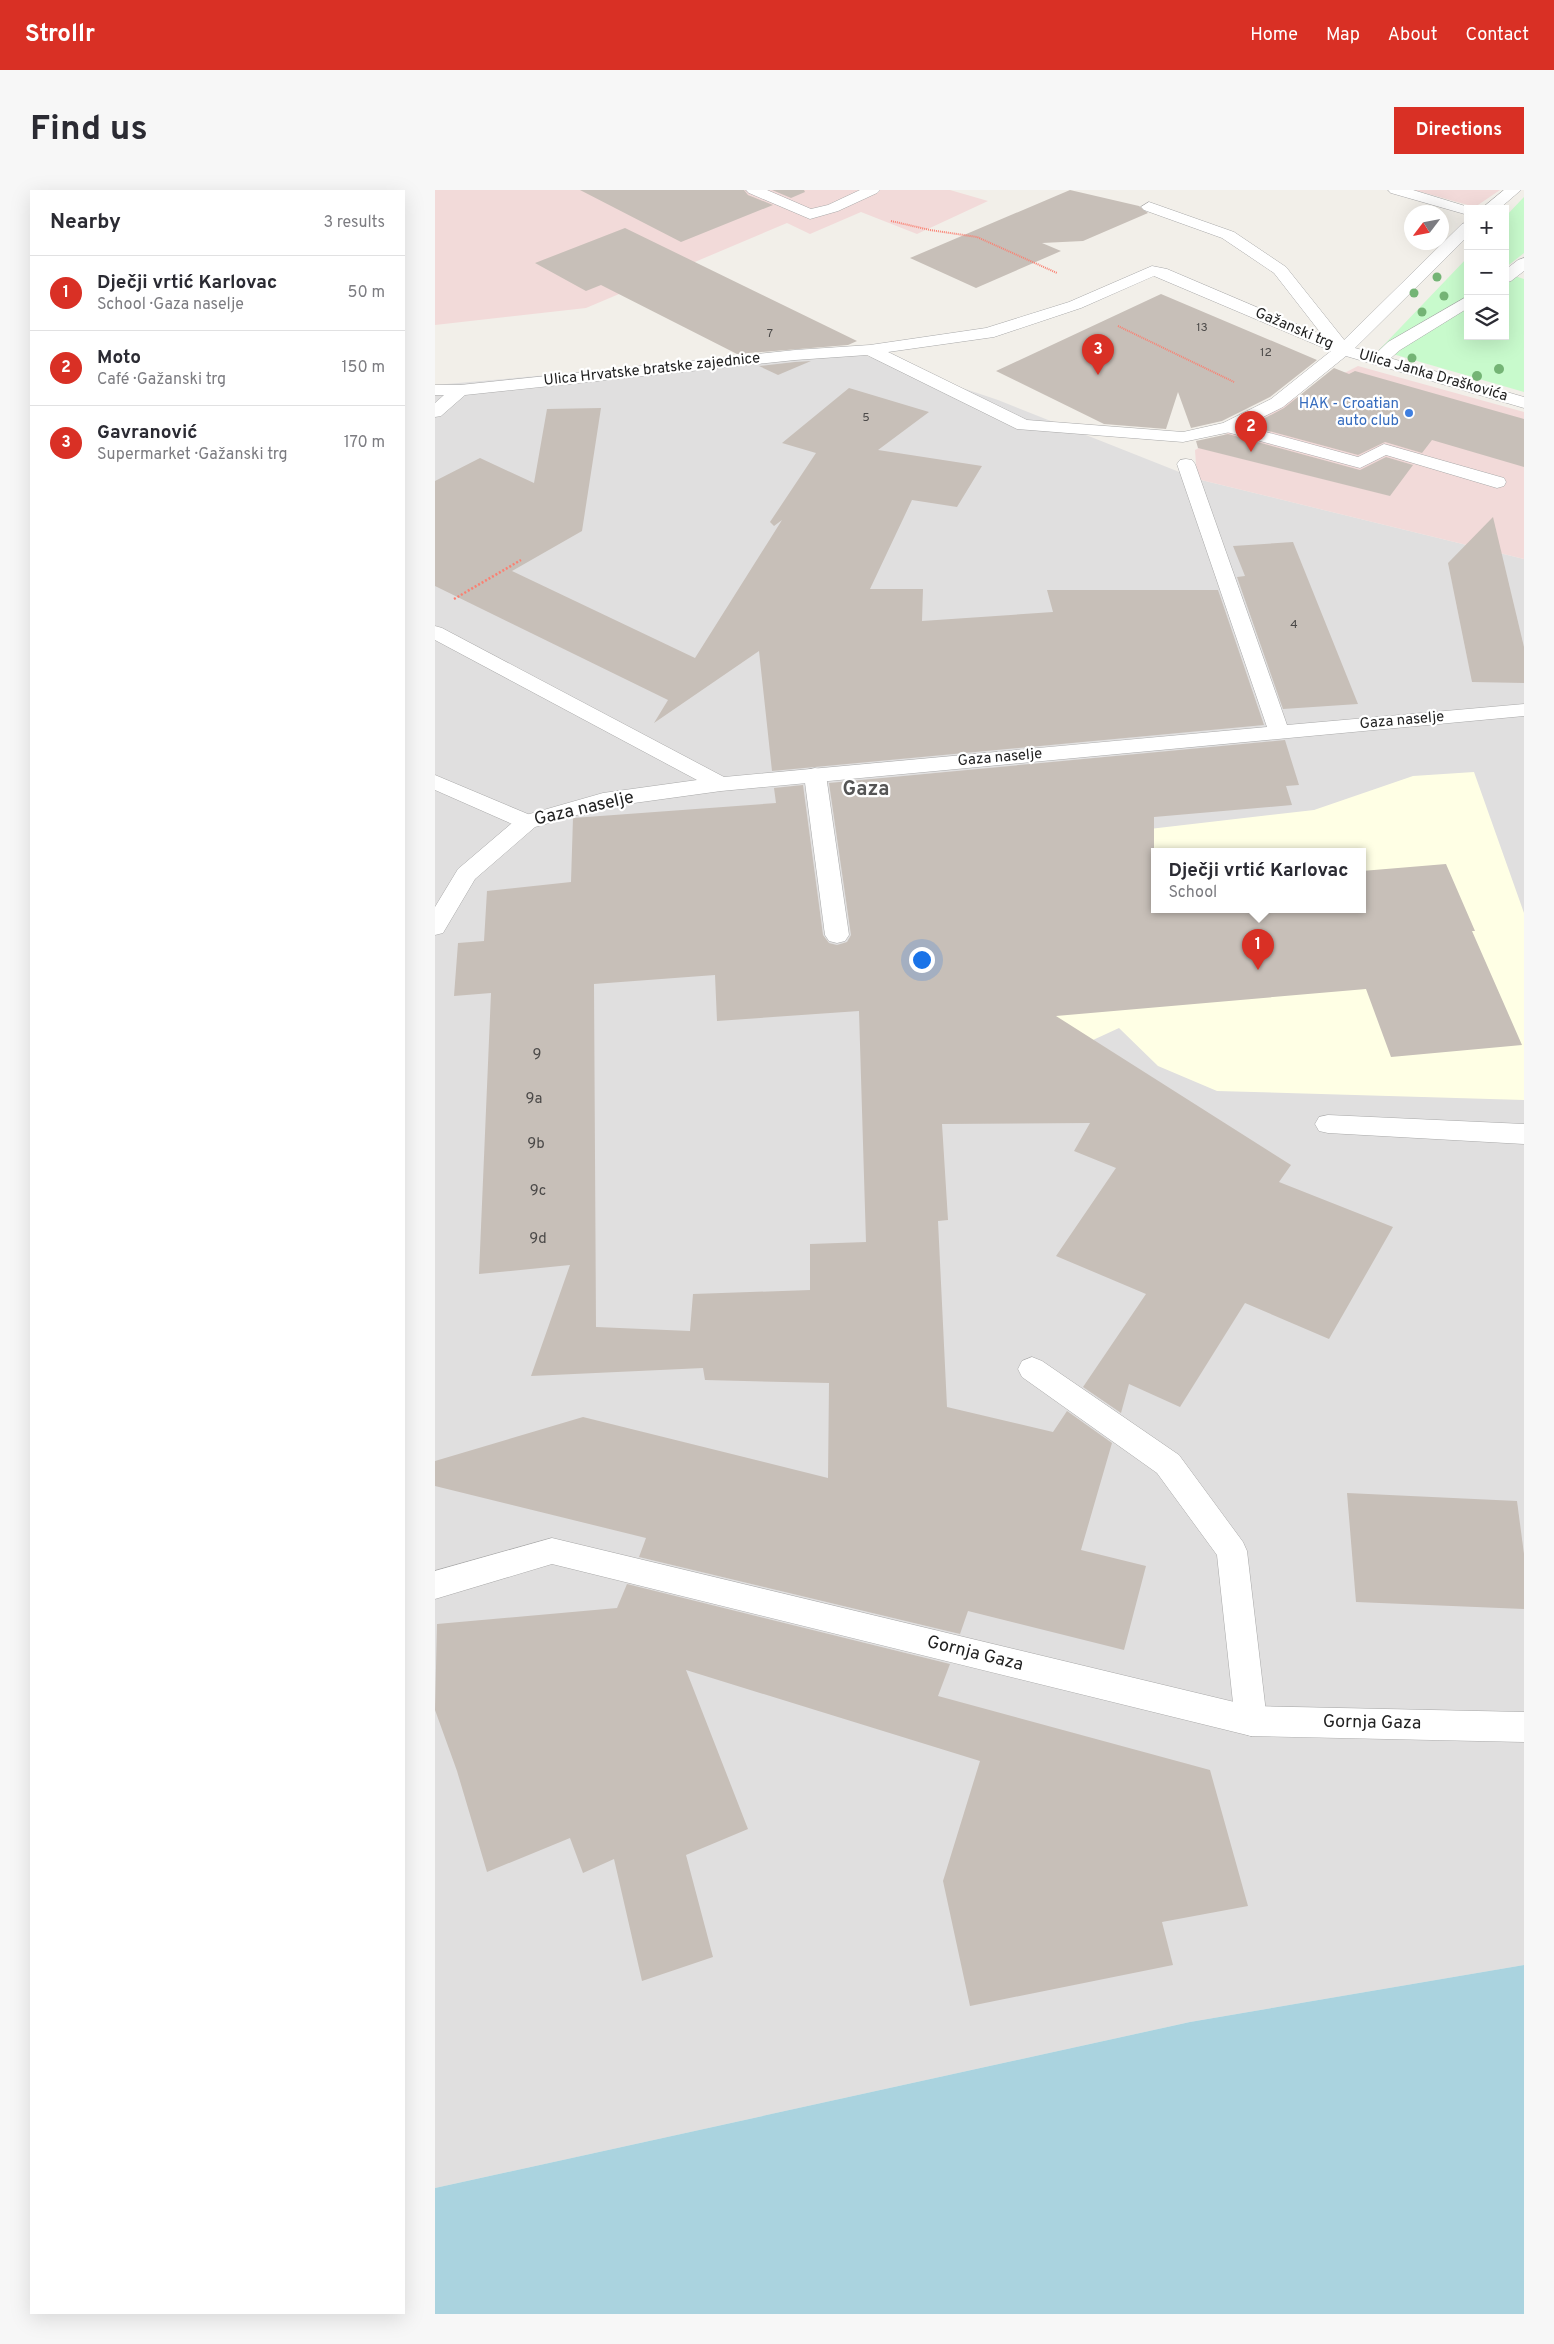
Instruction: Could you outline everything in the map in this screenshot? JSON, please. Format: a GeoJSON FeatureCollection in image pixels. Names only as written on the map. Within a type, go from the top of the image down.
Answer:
{"type":"FeatureCollection","features":[{"type":"Feature","properties":{"kind":"street"},"geometry":{"type":"LineString","coordinates":[[754,190],[810,214],[833,208],[872,190]]}},
{"type":"Feature","properties":{"kind":"street"},"geometry":{"type":"LineString","coordinates":[[1396,190],[1464,209]]}},
{"type":"Feature","properties":{"kind":"street"},"geometry":{"type":"LineString","coordinates":[[1494,205],[1513,190]]}},
{"type":"Feature","properties":{"kind":"street"},"geometry":{"type":"LineString","coordinates":[[1149,207],[1228,234],[1281,270],[1343,350],[1464,231]]}},
{"type":"Feature","properties":{"kind":"street"},"geometry":{"type":"LineString","coordinates":[[1509,275],[1524,263]]}},
{"type":"Feature","properties":{"kind":"street","name":"Gažanski trg"},"geometry":{"type":"LineString","coordinates":[[1147,272],[1161,272],[1343,350],[1277,403],[1229,427],[1183,437],[1023,425],[870,350],[988,333],[1075,306],[1147,272]]}},
{"type":"Feature","properties":{"kind":"street"},"geometry":{"type":"LineString","coordinates":[[1377,360],[1395,346],[1464,303]]}},
{"type":"Feature","properties":{"kind":"street","name":"Ulica Hrvatske bratske zajednice"},"geometry":{"type":"LineString","coordinates":[[435,390],[460,390],[795,355],[870,350]]}},
{"type":"Feature","properties":{"kind":"street","name":"Ulica Janka Draškovića"},"geometry":{"type":"LineString","coordinates":[[1343,350],[1524,403]]}},
{"type":"Feature","properties":{"kind":"street"},"geometry":{"type":"LineString","coordinates":[[435,412],[460,390]]}},
{"type":"Feature","properties":{"kind":"street"},"geometry":{"type":"LineString","coordinates":[[1229,427],[1360,463],[1384,449],[1497,482]]}},
{"type":"Feature","properties":{"kind":"street"},"geometry":{"type":"LineString","coordinates":[[1186,464],[1279,732]]}},
{"type":"Feature","properties":{"kind":"street"},"geometry":{"type":"LineString","coordinates":[[435,632],[721,784]]}},
{"type":"Feature","properties":{"kind":"street","name":"Gaza naselje"},"geometry":{"type":"LineString","coordinates":[[435,927],[466,874],[527,822],[603,800],[721,784],[1524,710]]}},
{"type":"Feature","properties":{"kind":"street"},"geometry":{"type":"LineString","coordinates":[[815,775],[837,935]]}},
{"type":"Feature","properties":{"kind":"street"},"geometry":{"type":"LineString","coordinates":[[435,782],[527,822]]}},
{"type":"Feature","properties":{"kind":"street"},"geometry":{"type":"LineString","coordinates":[[1328,1124],[1524,1134]]}},
{"type":"Feature","properties":{"kind":"street"},"geometry":{"type":"LineString","coordinates":[[1033,1369],[1168,1464],[1232,1551],[1251,1721]]}},
{"type":"Feature","properties":{"kind":"street","name":"Gornja Gaza"},"geometry":{"type":"LineString","coordinates":[[435,1585],[551,1551],[1251,1721],[1524,1727]]}},
{"type":"Feature","properties":{"kind":"path"},"geometry":{"type":"LineString","coordinates":[[833,208],[929,230],[977,236],[1101,294]]}},
{"type":"Feature","properties":{"kind":"path"},"geometry":{"type":"LineString","coordinates":[[1075,306],[1277,403]]}},
{"type":"Feature","properties":{"kind":"path"},"geometry":{"type":"LineString","coordinates":[[452,600],[521,560]]}},
{"type":"Feature","properties":{"kind":"shaded area"},"geometry":{"type":"Polygon","coordinates":[[[435,190],[950,190],[988,201],[917,234],[861,212],[810,234],[787,223],[586,308],[435,325],[435,190]]]}},
{"type":"Feature","properties":{"kind":"shaded area"},"geometry":{"type":"Polygon","coordinates":[[[1414,190],[1500,190],[1478,205],[1468,205],[1414,190]]]}},
{"type":"Feature","properties":{"kind":"shaded area"},"geometry":{"type":"Polygon","coordinates":[[[846,349],[998,400],[1197,479],[1524,559],[1524,1965],[1190,2022],[435,2188],[435,385],[846,349]]]}},
{"type":"Feature","properties":{"kind":"shaded area"},"geometry":{"type":"Polygon","coordinates":[[[1358,366],[1524,412],[1524,559],[1197,479],[1195,450],[1358,366]]]}},
{"type":"Feature","properties":{"kind":"shaded area"},"geometry":{"type":"Polygon","coordinates":[[[1474,772],[1524,913],[1524,1100],[1217,1091],[1158,1066],[1119,1028],[1041,1064],[968,850],[1314,810],[1413,776],[1474,772]]]}},
{"type":"Feature","properties":{"kind":"green space"},"geometry":{"type":"Polygon","coordinates":[[[1524,197],[1524,253],[1509,265],[1509,250],[1509,213],[1524,197]]]}},
{"type":"Feature","properties":{"kind":"green space"},"geometry":{"type":"Polygon","coordinates":[[[1464,261],[1464,340],[1509,340],[1509,274],[1524,279],[1524,392],[1379,350],[1464,261]]]}},
{"type":"Feature","properties":{"kind":"water"},"geometry":{"type":"Polygon","coordinates":[[[1524,1965],[1524,2314],[435,2314],[435,2188],[1190,2022],[1524,1965]]]}},
{"type":"Feature","properties":{"kind":"building"},"geometry":{"type":"Polygon","coordinates":[[[580,190],[744,190],[748,195],[773,205],[681,242],[580,190]]]}},
{"type":"Feature","properties":{"kind":"building"},"geometry":{"type":"Polygon","coordinates":[[[772,190],[804,190],[805,192],[791,198],[772,190]]]}},
{"type":"Feature","properties":{"kind":"building"},"geometry":{"type":"Polygon","coordinates":[[[1070,190],[1139,206],[1148,213],[1083,241],[1042,243],[1061,251],[976,288],[910,258],[1070,190]]]}},
{"type":"Feature","properties":{"kind":"building"},"geometry":{"type":"Polygon","coordinates":[[[625,228],[857,341],[848,345],[737,354],[601,285],[586,291],[535,263],[625,228]]]}},
{"type":"Feature","properties":{"kind":"building"},"geometry":{"type":"Polygon","coordinates":[[[1161,294],[1317,360],[1270,397],[1222,421],[1191,428],[1178,392],[1166,429],[1104,424],[996,371],[1161,294]]]}},
{"type":"Feature","properties":{"kind":"building"},"geometry":{"type":"Polygon","coordinates":[[[811,361],[778,375],[759,366],[795,362],[811,361]]]}},
{"type":"Feature","properties":{"kind":"building"},"geometry":{"type":"Polygon","coordinates":[[[1334,368],[1349,374],[1355,371],[1524,419],[1524,467],[1432,440],[1422,453],[1385,442],[1358,455],[1250,426],[1284,408],[1334,368]]]}},
{"type":"Feature","properties":{"kind":"building"},"geometry":{"type":"Polygon","coordinates":[[[849,388],[929,412],[878,450],[982,466],[957,507],[912,500],[870,589],[923,589],[922,621],[1053,612],[1047,590],[1218,590],[1264,725],[772,771],[759,651],[654,723],[668,700],[435,586],[435,481],[480,458],[534,483],[547,409],[601,408],[582,531],[512,571],[695,658],[782,520],[774,526],[770,522],[816,453],[782,443],[849,388]]]}},
{"type":"Feature","properties":{"kind":"building"},"geometry":{"type":"Polygon","coordinates":[[[1228,434],[1360,470],[1386,457],[1413,465],[1390,496],[1198,448],[1196,441],[1228,434]]]}},
{"type":"Feature","properties":{"kind":"building"},"geometry":{"type":"Polygon","coordinates":[[[1493,517],[1524,647],[1524,683],[1472,682],[1448,563],[1493,517]]]}},
{"type":"Feature","properties":{"kind":"building"},"geometry":{"type":"Polygon","coordinates":[[[1293,542],[1358,704],[1283,709],[1237,577],[1245,576],[1233,546],[1293,542]]]}},
{"type":"Feature","properties":{"kind":"building"},"geometry":{"type":"Polygon","coordinates":[[[1285,740],[1299,785],[1286,786],[1292,805],[1154,817],[1154,848],[1151,848],[1151,913],[1366,913],[1366,871],[1446,864],[1475,931],[1472,931],[1522,1045],[1391,1057],[1366,989],[1056,1016],[1291,1165],[1279,1182],[1393,1227],[1329,1339],[1245,1303],[1180,1407],[1129,1384],[1121,1413],[1083,1387],[1146,1294],[1056,1256],[1116,1168],[1074,1151],[1090,1123],[942,1124],[948,1220],[938,1221],[947,1407],[1053,1432],[1067,1411],[1112,1443],[1081,1550],[1146,1566],[1124,1650],[968,1611],[960,1634],[639,1557],[646,1538],[435,1486],[435,1461],[583,1417],[828,1478],[829,1383],[705,1380],[703,1368],[531,1376],[570,1265],[479,1274],[491,993],[454,996],[458,943],[484,941],[487,891],[571,882],[573,818],[776,803],[774,788],[803,785],[823,935],[829,943],[837,945],[847,942],[851,935],[829,783],[1285,740]],[[715,975],[594,984],[596,1327],[690,1331],[693,1294],[810,1290],[810,1244],[866,1242],[859,1011],[717,1021],[715,975]]]}},
{"type":"Feature","properties":{"kind":"building"},"geometry":{"type":"Polygon","coordinates":[[[1347,1493],[1517,1501],[1524,1554],[1524,1609],[1356,1602],[1347,1493]]]}},
{"type":"Feature","properties":{"kind":"building"},"geometry":{"type":"Polygon","coordinates":[[[627,1584],[950,1664],[938,1696],[1210,1770],[1248,1906],[1162,1922],[1173,1965],[970,2006],[943,1881],[980,1761],[686,1670],[748,1829],[686,1855],[713,1957],[642,1981],[614,1859],[583,1873],[570,1838],[487,1872],[457,1771],[435,1710],[437,1624],[617,1608],[627,1584]]]}},
{"type":"Feature","properties":{"kind":"place","name":"Gavranović"},"geometry":{"type":"Point","coordinates":[1098,375]}},
{"type":"Feature","properties":{"kind":"place","name":"HAK - Croatian auto club"},"geometry":{"type":"Point","coordinates":[1409,413]}},
{"type":"Feature","properties":{"kind":"place","name":"Moto"},"geometry":{"type":"Point","coordinates":[1251,452]}},
{"type":"Feature","properties":{"kind":"place","name":"Dječji vrtić Karlovac"},"geometry":{"type":"Point","coordinates":[1258,970]}},
{"type":"Feature","properties":{"kind":"district","name":"Gaza"},"geometry":{"type":"Point","coordinates":[866,790]}}]}
